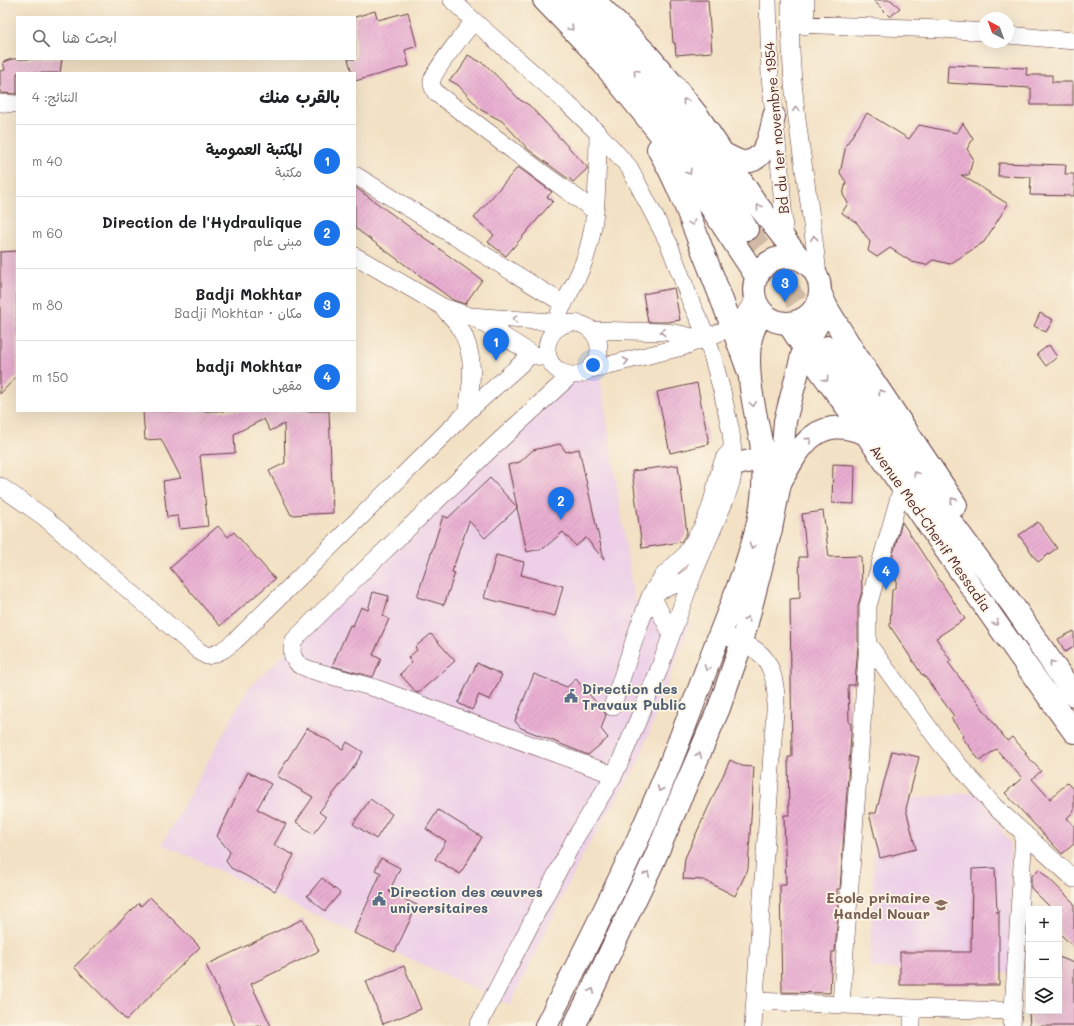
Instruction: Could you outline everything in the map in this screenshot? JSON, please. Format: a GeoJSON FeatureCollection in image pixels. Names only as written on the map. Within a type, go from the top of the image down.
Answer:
{"type":"FeatureCollection","features":[{"type":"Feature","properties":{"kind":"main road"},"geometry":{"type":"LineString","coordinates":[[544,0],[592,50],[673,150],[757,294],[769,318],[778,322],[788,323],[800,320],[810,314],[822,292]]}},
{"type":"Feature","properties":{"kind":"main road"},"geometry":{"type":"LineString","coordinates":[[570,0],[644,80],[703,158],[747,230]]}},
{"type":"Feature","properties":{"kind":"main road"},"geometry":{"type":"LineString","coordinates":[[594,0],[648,55],[698,116],[790,252],[814,270],[822,292],[854,352],[979,540],[1014,607]]}},
{"type":"Feature","properties":{"kind":"main road"},"geometry":{"type":"LineString","coordinates":[[623,89],[665,161],[682,197],[733,326],[749,373]]}},
{"type":"Feature","properties":{"kind":"main road"},"geometry":{"type":"LineString","coordinates":[[722,153],[742,162],[750,161],[756,158],[762,153],[769,137],[774,116]]}},
{"type":"Feature","properties":{"kind":"main road"},"geometry":{"type":"LineString","coordinates":[[546,1026],[608,904],[645,824],[678,746],[752,546],[763,502],[762,458],[749,373],[750,343],[754,327],[757,294],[763,267],[773,260],[790,252]]}},
{"type":"Feature","properties":{"kind":"main road"},"geometry":{"type":"LineString","coordinates":[[574,1026],[591,994],[654,860],[719,708],[742,642],[771,529],[780,483],[785,421],[804,348],[822,292]]}},
{"type":"Feature","properties":{"kind":"main road","name":"Avenue Med-Cherif Messadia"},"geometry":{"type":"LineString","coordinates":[[788,323],[804,348],[866,434],[1074,732]]}},
{"type":"Feature","properties":{"kind":"main road"},"geometry":{"type":"LineString","coordinates":[[828,347],[911,468],[1014,607]]}},
{"type":"Feature","properties":{"kind":"main road"},"geometry":{"type":"LineString","coordinates":[[780,483],[795,456],[804,444],[813,436],[824,430],[839,426],[853,428],[866,434]]}},
{"type":"Feature","properties":{"kind":"main road"},"geometry":{"type":"LineString","coordinates":[[734,456],[762,458]]}},
{"type":"Feature","properties":{"kind":"main road","name":"Avenue Med-Cherif Messadia"},"geometry":{"type":"LineString","coordinates":[[1014,607],[1074,696]]}},
{"type":"Feature","properties":{"kind":"street"},"geometry":{"type":"LineString","coordinates":[[452,0],[567,103],[598,133],[629,167],[669,244],[704,338],[722,391],[731,432],[734,456],[732,480],[726,498],[693,575],[658,672],[638,722],[614,775],[574,840],[478,1026]]}},
{"type":"Feature","properties":{"kind":"street","name":"Bd du 1er novembre 1954"},"geometry":{"type":"LineString","coordinates":[[768,0],[770,77],[790,252]]}},
{"type":"Feature","properties":{"kind":"street"},"geometry":{"type":"LineString","coordinates":[[790,0],[797,25]]}},
{"type":"Feature","properties":{"kind":"street"},"geometry":{"type":"LineString","coordinates":[[806,0],[797,25],[791,63],[822,292]]}},
{"type":"Feature","properties":{"kind":"street"},"geometry":{"type":"LineString","coordinates":[[474,21],[436,71],[432,81],[433,88],[436,93],[595,211]]}},
{"type":"Feature","properties":{"kind":"street"},"geometry":{"type":"LineString","coordinates":[[797,25],[978,32]]}},
{"type":"Feature","properties":{"kind":"street"},"geometry":{"type":"LineString","coordinates":[[1014,35],[1074,40]]}},
{"type":"Feature","properties":{"kind":"street"},"geometry":{"type":"LineString","coordinates":[[0,103],[16,104]]}},
{"type":"Feature","properties":{"kind":"street"},"geometry":{"type":"LineString","coordinates":[[598,133],[595,211],[591,237],[584,263],[564,304],[560,323],[549,338],[547,353],[554,368],[562,373],[571,375],[580,374],[588,370],[682,347],[733,326],[746,313],[757,294]]}},
{"type":"Feature","properties":{"kind":"street"},"geometry":{"type":"LineString","coordinates":[[356,176],[564,304]]}},
{"type":"Feature","properties":{"kind":"street"},"geometry":{"type":"LineString","coordinates":[[356,257],[443,308],[470,316],[575,323],[584,325],[591,330],[596,337],[599,346],[598,355],[594,364],[588,370]]}},
{"type":"Feature","properties":{"kind":"street"},"geometry":{"type":"LineString","coordinates":[[443,308],[458,326],[467,343],[472,365],[472,387],[466,413]]}},
{"type":"Feature","properties":{"kind":"street"},"geometry":{"type":"LineString","coordinates":[[470,316],[532,354],[549,360]]}},
{"type":"Feature","properties":{"kind":"street"},"geometry":{"type":"LineString","coordinates":[[591,330],[666,332],[704,338]]}},
{"type":"Feature","properties":{"kind":"street"},"geometry":{"type":"LineString","coordinates":[[0,486],[44,517],[163,621],[206,656],[221,652],[236,639],[466,413],[532,354]]}},
{"type":"Feature","properties":{"kind":"street"},"geometry":{"type":"LineString","coordinates":[[571,375],[497,443],[328,606],[294,640],[292,650],[293,657],[299,665],[311,670],[378,689],[614,775]]}},
{"type":"Feature","properties":{"kind":"street"},"geometry":{"type":"LineString","coordinates":[[612,707],[651,594],[663,576],[684,556],[703,526],[721,466],[725,457],[734,456]]}},
{"type":"Feature","properties":{"kind":"street"},"geometry":{"type":"LineString","coordinates":[[841,1004],[868,644],[868,606],[902,487]]}},
{"type":"Feature","properties":{"kind":"street"},"geometry":{"type":"LineString","coordinates":[[651,594],[682,582],[693,575]]}},
{"type":"Feature","properties":{"kind":"street"},"geometry":{"type":"LineString","coordinates":[[651,594],[671,633]]}},
{"type":"Feature","properties":{"kind":"street"},"geometry":{"type":"LineString","coordinates":[[720,634],[742,642],[763,656],[770,666],[775,679],[776,696],[754,1026]]}},
{"type":"Feature","properties":{"kind":"street"},"geometry":{"type":"LineString","coordinates":[[868,644],[940,743],[994,806],[1074,879]]}},
{"type":"Feature","properties":{"kind":"street"},"geometry":{"type":"LineString","coordinates":[[755,1001],[912,1008],[1012,1018],[1024,833]]}},
{"type":"Feature","properties":{"kind":"street"},"geometry":{"type":"LineString","coordinates":[[485,1026],[499,986]]}},
{"type":"Feature","properties":{"kind":"street"},"geometry":{"type":"LineString","coordinates":[[912,1008],[912,1026]]}},
{"type":"Feature","properties":{"kind":"shaded area"},"geometry":{"type":"Polygon","coordinates":[[[599,366],[634,600],[690,623],[637,765],[583,854],[510,1005],[162,844],[248,689],[576,367],[599,366]]]}},
{"type":"Feature","properties":{"kind":"shaded area","name":"Ecole primaire Handel Nouar"},"geometry":{"type":"Polygon","coordinates":[[[978,792],[1010,843],[1012,973],[870,968],[875,802],[978,792]]]}},
{"type":"Feature","properties":{"kind":"building"},"geometry":{"type":"Polygon","coordinates":[[[670,0],[708,0],[712,52],[676,55],[675,43],[673,43],[670,0]]]}},
{"type":"Feature","properties":{"kind":"building"},"geometry":{"type":"Polygon","coordinates":[[[873,0],[891,0],[900,8],[890,17],[873,0]]]}},
{"type":"Feature","properties":{"kind":"building"},"geometry":{"type":"Polygon","coordinates":[[[375,11],[378,20],[408,12],[417,46],[405,50],[409,66],[356,81],[356,72],[352,72],[348,60],[356,60],[356,17],[375,11]]]}},
{"type":"Feature","properties":{"kind":"building"},"geometry":{"type":"Polygon","coordinates":[[[468,55],[486,65],[520,100],[529,105],[587,167],[587,169],[573,182],[529,150],[502,121],[481,110],[458,85],[449,80],[460,70],[468,55]]]}},
{"type":"Feature","properties":{"kind":"building"},"geometry":{"type":"Polygon","coordinates":[[[12,59],[62,60],[60,72],[16,72],[16,94],[0,93],[0,71],[5,70],[3,62],[12,59]]]}},
{"type":"Feature","properties":{"kind":"building"},"geometry":{"type":"Polygon","coordinates":[[[948,65],[1027,68],[1026,75],[1052,75],[1052,82],[1073,82],[1073,105],[1031,105],[1031,88],[947,83],[948,65]]]}},
{"type":"Feature","properties":{"kind":"building"},"geometry":{"type":"Polygon","coordinates":[[[867,113],[909,139],[919,125],[957,133],[963,123],[973,139],[967,149],[973,158],[969,175],[961,175],[1008,204],[984,242],[950,264],[933,260],[926,265],[912,262],[890,248],[877,257],[868,251],[870,242],[857,223],[842,213],[848,203],[843,195],[846,182],[840,173],[846,145],[867,113]]]}},
{"type":"Feature","properties":{"kind":"building"},"geometry":{"type":"Polygon","coordinates":[[[999,163],[1066,165],[1065,174],[1074,174],[1074,196],[1030,195],[1031,177],[998,176],[999,163]]]}},
{"type":"Feature","properties":{"kind":"building"},"geometry":{"type":"Polygon","coordinates":[[[518,167],[552,192],[547,197],[553,201],[506,256],[488,242],[494,235],[474,218],[518,167]]]}},
{"type":"Feature","properties":{"kind":"building"},"geometry":{"type":"Polygon","coordinates":[[[356,188],[482,280],[465,304],[453,300],[356,229],[356,188]]]}},
{"type":"Feature","properties":{"kind":"building"},"geometry":{"type":"Polygon","coordinates":[[[16,251],[16,377],[0,394],[0,252],[16,251]]]}},
{"type":"Feature","properties":{"kind":"building"},"geometry":{"type":"Polygon","coordinates":[[[674,288],[680,320],[668,322],[648,322],[643,294],[674,288]]]}},
{"type":"Feature","properties":{"kind":"building"},"geometry":{"type":"Polygon","coordinates":[[[1040,313],[1053,320],[1046,332],[1034,326],[1040,313]]]}},
{"type":"Feature","properties":{"kind":"building"},"geometry":{"type":"Polygon","coordinates":[[[1049,345],[1057,357],[1046,366],[1037,354],[1049,345]]]}},
{"type":"Feature","properties":{"kind":"building"},"geometry":{"type":"Polygon","coordinates":[[[697,383],[709,444],[670,453],[657,392],[697,383]]]}},
{"type":"Feature","properties":{"kind":"building"},"geometry":{"type":"Polygon","coordinates":[[[143,412],[329,412],[333,513],[291,515],[269,471],[285,463],[284,424],[270,431],[264,419],[234,434],[235,453],[200,455],[208,526],[180,529],[178,516],[167,517],[163,481],[181,478],[161,439],[145,440],[143,412]]]}},
{"type":"Feature","properties":{"kind":"building"},"geometry":{"type":"Polygon","coordinates":[[[560,444],[566,452],[579,449],[604,560],[586,538],[576,546],[563,532],[544,548],[527,552],[517,508],[485,538],[469,521],[452,572],[455,573],[444,605],[417,597],[443,516],[448,518],[490,478],[517,507],[508,465],[520,462],[533,450],[560,444]]]}},
{"type":"Feature","properties":{"kind":"building"},"geometry":{"type":"Polygon","coordinates":[[[833,464],[855,465],[854,504],[832,503],[833,464]]]}},
{"type":"Feature","properties":{"kind":"building"},"geometry":{"type":"Polygon","coordinates":[[[678,465],[687,533],[681,542],[642,548],[632,471],[678,465]]]}},
{"type":"Feature","properties":{"kind":"building"},"geometry":{"type":"Polygon","coordinates":[[[823,511],[829,557],[861,556],[862,591],[858,606],[858,644],[855,685],[848,685],[849,723],[851,723],[851,735],[840,889],[837,889],[838,912],[835,952],[832,952],[830,993],[782,992],[780,885],[786,885],[784,815],[789,815],[788,757],[792,757],[790,599],[800,598],[799,557],[807,557],[802,514],[823,511]]]}},
{"type":"Feature","properties":{"kind":"building"},"geometry":{"type":"Polygon","coordinates":[[[902,522],[965,619],[936,638],[951,661],[948,662],[1007,741],[1012,737],[1041,771],[1032,779],[1050,799],[1067,783],[1074,790],[1074,811],[1067,818],[1074,826],[1074,844],[1062,854],[1005,793],[1022,778],[996,749],[980,761],[962,737],[964,736],[951,718],[954,716],[923,674],[922,675],[890,626],[892,590],[896,587],[897,566],[893,560],[893,554],[902,522]]]}},
{"type":"Feature","properties":{"kind":"building"},"geometry":{"type":"Polygon","coordinates":[[[1038,522],[1057,548],[1038,562],[1019,535],[1038,522]]]}},
{"type":"Feature","properties":{"kind":"building"},"geometry":{"type":"Polygon","coordinates":[[[218,526],[228,537],[234,532],[275,579],[220,626],[170,568],[218,526]]]}},
{"type":"Feature","properties":{"kind":"building"},"geometry":{"type":"Polygon","coordinates":[[[496,555],[524,562],[521,575],[563,586],[555,616],[484,598],[496,555]]]}},
{"type":"Feature","properties":{"kind":"building"},"geometry":{"type":"Polygon","coordinates":[[[373,592],[389,596],[383,616],[389,619],[373,655],[381,659],[373,677],[332,666],[350,625],[353,626],[361,607],[368,610],[373,592]]]}},
{"type":"Feature","properties":{"kind":"building"},"geometry":{"type":"Polygon","coordinates":[[[1074,631],[1074,647],[1065,652],[1058,639],[1074,631]]]}},
{"type":"Feature","properties":{"kind":"building"},"geometry":{"type":"Polygon","coordinates":[[[431,634],[455,661],[418,693],[400,674],[412,663],[408,658],[417,650],[415,647],[431,634]]]}},
{"type":"Feature","properties":{"kind":"building"},"geometry":{"type":"Polygon","coordinates":[[[477,663],[502,675],[490,700],[479,695],[472,710],[458,703],[477,663]]]}},
{"type":"Feature","properties":{"kind":"building"},"geometry":{"type":"Polygon","coordinates":[[[534,674],[567,687],[576,679],[602,708],[606,715],[601,729],[608,738],[588,755],[521,728],[515,721],[534,674]]]}},
{"type":"Feature","properties":{"kind":"building"},"geometry":{"type":"Polygon","coordinates":[[[307,728],[343,749],[347,742],[363,752],[351,771],[319,812],[326,817],[313,834],[296,822],[313,797],[277,776],[307,728]]]}},
{"type":"Feature","properties":{"kind":"building"},"geometry":{"type":"Polygon","coordinates":[[[892,751],[919,757],[906,809],[916,849],[880,858],[869,813],[876,813],[892,751]]]}},
{"type":"Feature","properties":{"kind":"building"},"geometry":{"type":"Polygon","coordinates":[[[730,760],[742,766],[754,767],[748,869],[735,896],[704,880],[683,879],[685,858],[730,760]]]}},
{"type":"Feature","properties":{"kind":"building"},"geometry":{"type":"Polygon","coordinates":[[[248,772],[271,784],[257,809],[286,824],[274,845],[294,855],[283,876],[282,875],[283,877],[275,891],[231,868],[226,861],[230,852],[217,836],[248,772]]]}},
{"type":"Feature","properties":{"kind":"building"},"geometry":{"type":"Polygon","coordinates":[[[370,799],[392,814],[376,839],[353,824],[370,799]]]}},
{"type":"Feature","properties":{"kind":"building"},"geometry":{"type":"Polygon","coordinates":[[[438,810],[482,837],[460,874],[435,859],[446,841],[426,829],[438,810]]]}},
{"type":"Feature","properties":{"kind":"building"},"geometry":{"type":"Polygon","coordinates":[[[381,858],[400,868],[389,892],[417,905],[395,952],[354,933],[381,873],[375,870],[381,858]]]}},
{"type":"Feature","properties":{"kind":"building"},"geometry":{"type":"Polygon","coordinates":[[[995,868],[997,913],[999,910],[999,985],[900,985],[900,952],[971,952],[972,869],[995,868]]]}},
{"type":"Feature","properties":{"kind":"building"},"geometry":{"type":"Polygon","coordinates":[[[1039,869],[1074,903],[1074,947],[1062,936],[1062,906],[1049,906],[1031,888],[1031,877],[1039,869]]]}},
{"type":"Feature","properties":{"kind":"building"},"geometry":{"type":"Polygon","coordinates":[[[322,878],[340,893],[325,911],[307,896],[322,878]]]}},
{"type":"Feature","properties":{"kind":"building"},"geometry":{"type":"Polygon","coordinates":[[[150,897],[200,947],[126,1020],[74,967],[139,903],[141,906],[150,897]]]}},
{"type":"Feature","properties":{"kind":"building"},"geometry":{"type":"Polygon","coordinates":[[[303,919],[319,951],[251,984],[271,1026],[235,1026],[206,965],[303,919]]]}},
{"type":"Feature","properties":{"kind":"building"},"geometry":{"type":"Polygon","coordinates":[[[1062,958],[1074,963],[1074,1026],[1030,1026],[1029,1014],[1062,1014],[1062,958]]]}},
{"type":"Feature","properties":{"kind":"building"},"geometry":{"type":"Polygon","coordinates":[[[404,966],[421,1009],[383,1024],[366,981],[404,966]]]}},
{"type":"Feature","properties":{"kind":"tunnel"},"geometry":{"type":"LineString","coordinates":[[747,229],[825,342]]}},
{"type":"Feature","properties":{"kind":"place","name":"Badji Mokhtar"},"geometry":{"type":"Point","coordinates":[785,302]}},
{"type":"Feature","properties":{"kind":"place","name":"المكتبة العمومية"},"geometry":{"type":"Point","coordinates":[496,361]}},
{"type":"Feature","properties":{"kind":"place","name":"Direction de l'Hydraulique"},"geometry":{"type":"Point","coordinates":[561,520]}},
{"type":"Feature","properties":{"kind":"place","name":"badji Mokhtar"},"geometry":{"type":"Point","coordinates":[886,590]}},
{"type":"Feature","properties":{"kind":"place","name":"Direction des Travaux Public"},"geometry":{"type":"Point","coordinates":[571,696]}},
{"type":"Feature","properties":{"kind":"place","name":"Direction des œuvres universitaires"},"geometry":{"type":"Point","coordinates":[379,899]}},
{"type":"Feature","properties":{"kind":"place","name":"Ecole primaire Handel Nouar"},"geometry":{"type":"Point","coordinates":[941,905]}}]}
